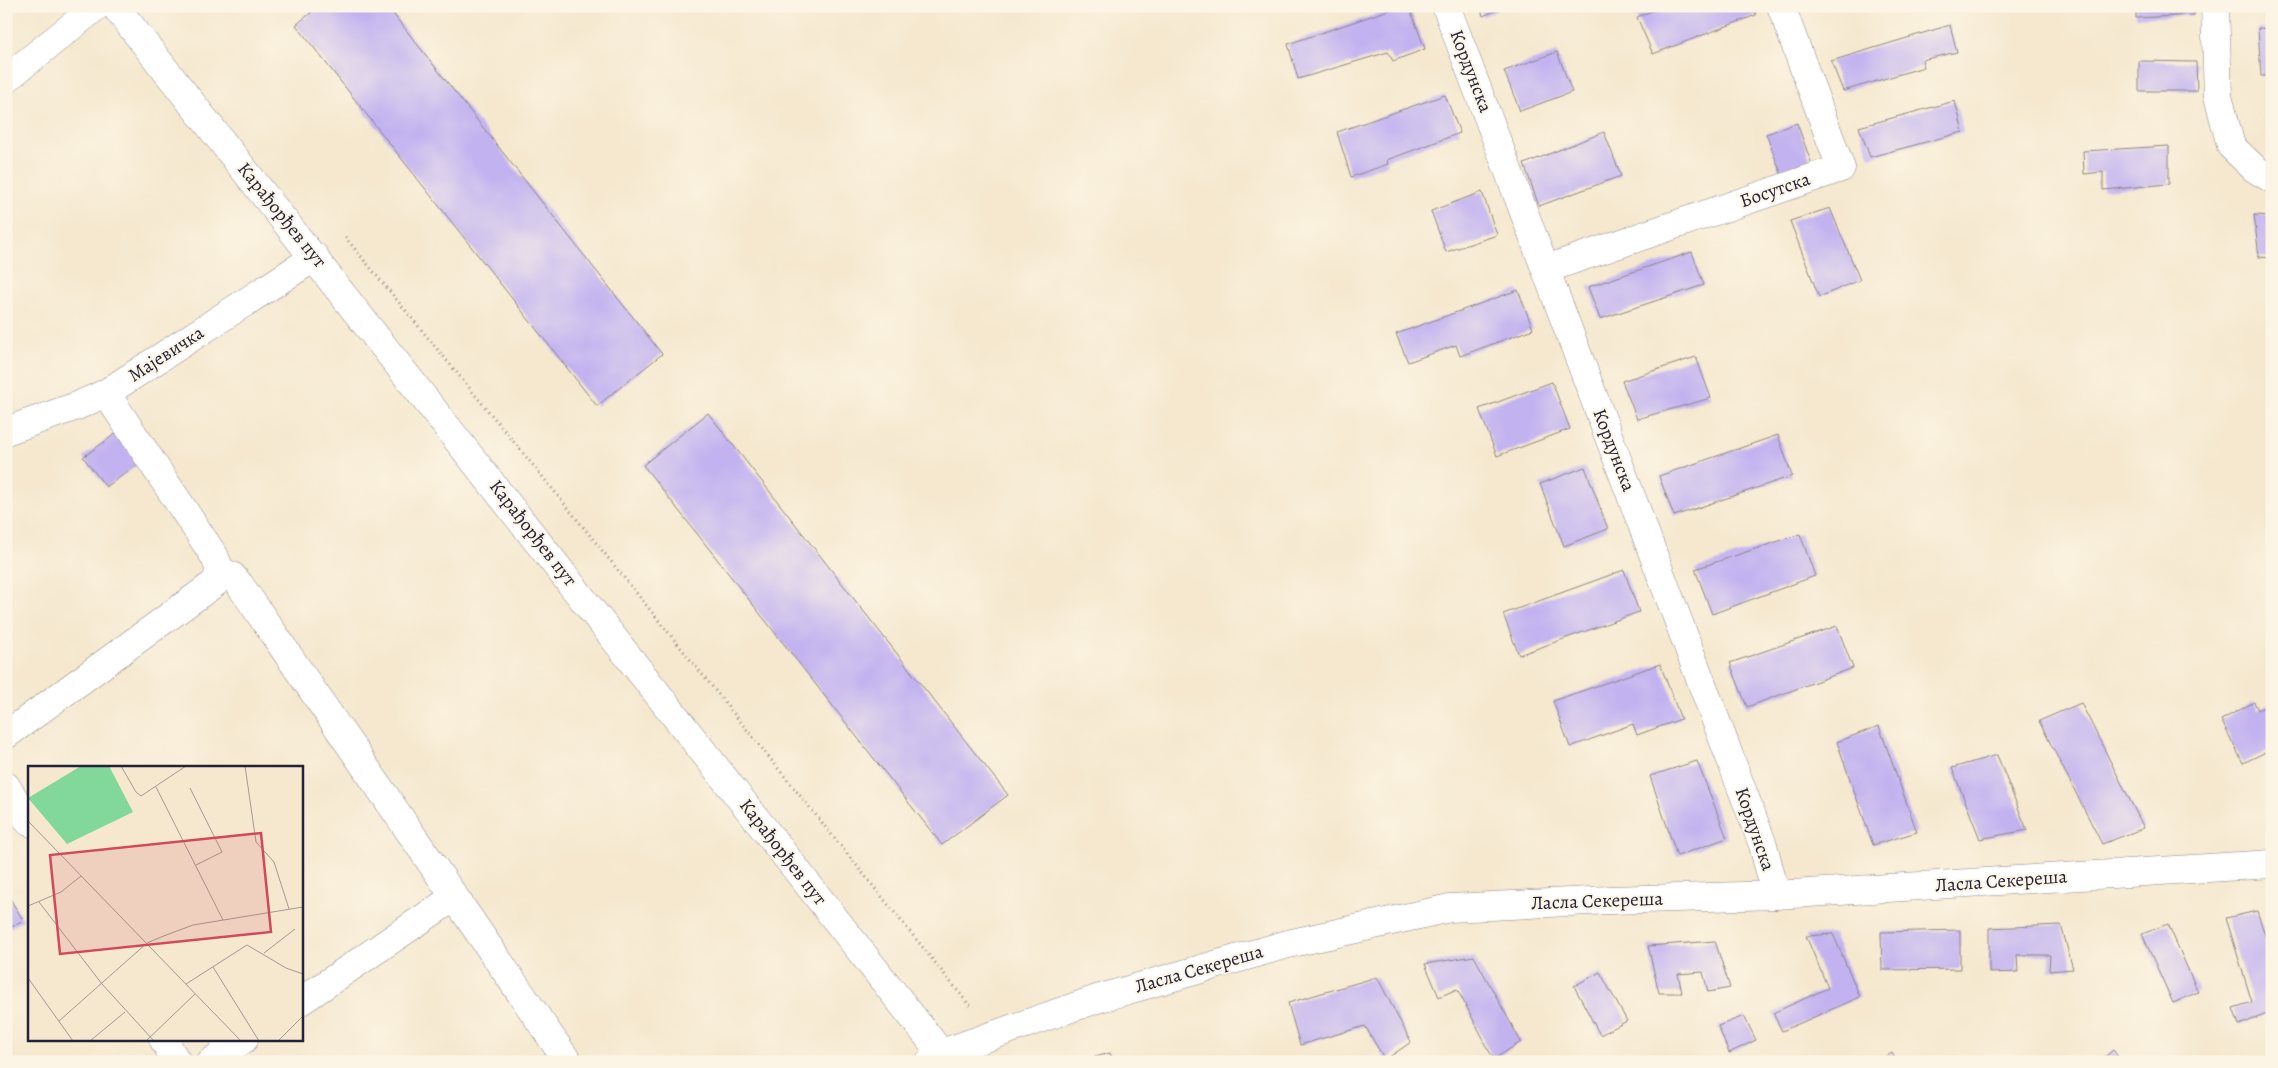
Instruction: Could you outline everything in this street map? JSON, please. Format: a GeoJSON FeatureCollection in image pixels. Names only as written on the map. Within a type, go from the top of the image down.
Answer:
{"type":"FeatureCollection","features":[{"type":"Feature","properties":{"kind":"street"},"geometry":{"type":"LineString","coordinates":[[6,80],[97,6]]}},
{"type":"Feature","properties":{"kind":"street","name":"Карађорђев пут"},"geometry":{"type":"LineString","coordinates":[[116,6],[315,257],[940,1059]]}},
{"type":"Feature","properties":{"kind":"street","name":"Кордунска"},"geometry":{"type":"LineString","coordinates":[[1446,6],[1763,845],[1776,895]]}},
{"type":"Feature","properties":{"kind":"street","name":"Босутска"},"geometry":{"type":"LineString","coordinates":[[1546,269],[1841,168],[1780,6]]}},
{"type":"Feature","properties":{"kind":"street"},"geometry":{"type":"LineString","coordinates":[[2215,6],[2218,96],[2230,146],[2255,169],[2272,179]]}},
{"type":"Feature","properties":{"kind":"street","name":"Мајевичка"},"geometry":{"type":"LineString","coordinates":[[6,431],[78,406],[106,393],[315,257]]}},
{"type":"Feature","properties":{"kind":"street"},"geometry":{"type":"LineString","coordinates":[[106,393],[215,557],[220,570],[232,576],[240,585],[453,898],[568,1062]]}},
{"type":"Feature","properties":{"kind":"street"},"geometry":{"type":"LineString","coordinates":[[6,735],[215,582],[220,570]]}},
{"type":"Feature","properties":{"kind":"street"},"geometry":{"type":"LineString","coordinates":[[6,786],[28,820]]}},
{"type":"Feature","properties":{"kind":"street","name":"Ласла Секереша"},"geometry":{"type":"LineString","coordinates":[[940,1059],[993,1036],[1097,999],[1288,944],[1450,908],[1610,900],[1776,895],[2272,864]]}},
{"type":"Feature","properties":{"kind":"street"},"geometry":{"type":"LineString","coordinates":[[302,1000],[453,898]]}},
{"type":"Feature","properties":{"kind":"street"},"geometry":{"type":"LineString","coordinates":[[164,1040],[177,1062]]}},
{"type":"Feature","properties":{"kind":"street"},"geometry":{"type":"LineString","coordinates":[[211,1062],[243,1040]]}},
{"type":"Feature","properties":{"kind":"path"},"geometry":{"type":"LineString","coordinates":[[339,230],[546,481],[993,1036]]}},
{"type":"Feature","properties":{"kind":"building"},"geometry":{"type":"Polygon","coordinates":[[[319,6],[387,6],[662,354],[597,406],[296,25],[319,6]]]}},
{"type":"Feature","properties":{"kind":"building"},"geometry":{"type":"Polygon","coordinates":[[[1401,6],[1409,6],[1425,49],[1393,61],[1388,52],[1298,79],[1288,44],[1401,6]]]}},
{"type":"Feature","properties":{"kind":"building"},"geometry":{"type":"Polygon","coordinates":[[[1480,6],[1507,6],[1483,16],[1480,6]]]}},
{"type":"Feature","properties":{"kind":"building"},"geometry":{"type":"Polygon","coordinates":[[[1664,6],[1753,6],[1756,15],[1653,54],[1637,17],[1664,6]]]}},
{"type":"Feature","properties":{"kind":"building"},"geometry":{"type":"Polygon","coordinates":[[[2136,6],[2194,6],[2194,15],[2136,18],[2136,6]]]}},
{"type":"Feature","properties":{"kind":"building"},"geometry":{"type":"Polygon","coordinates":[[[1950,25],[1957,52],[1922,60],[1924,67],[1843,91],[1831,61],[1950,25]]]}},
{"type":"Feature","properties":{"kind":"building"},"geometry":{"type":"Polygon","coordinates":[[[2258,28],[2272,29],[2272,76],[2261,76],[2258,28]]]}},
{"type":"Feature","properties":{"kind":"building"},"geometry":{"type":"Polygon","coordinates":[[[1557,52],[1572,92],[1520,111],[1504,71],[1557,52]]]}},
{"type":"Feature","properties":{"kind":"building"},"geometry":{"type":"Polygon","coordinates":[[[2139,61],[2196,62],[2197,91],[2139,91],[2139,61]]]}},
{"type":"Feature","properties":{"kind":"building"},"geometry":{"type":"Polygon","coordinates":[[[1445,95],[1460,133],[1387,160],[1388,164],[1351,177],[1337,132],[1445,95]]]}},
{"type":"Feature","properties":{"kind":"building"},"geometry":{"type":"Polygon","coordinates":[[[1955,101],[1963,132],[1870,157],[1859,127],[1955,101]]]}},
{"type":"Feature","properties":{"kind":"building"},"geometry":{"type":"Polygon","coordinates":[[[1797,123],[1816,176],[1786,186],[1766,134],[1797,123]]]}},
{"type":"Feature","properties":{"kind":"building"},"geometry":{"type":"Polygon","coordinates":[[[1604,132],[1621,176],[1539,206],[1524,164],[1604,132]]]}},
{"type":"Feature","properties":{"kind":"building"},"geometry":{"type":"Polygon","coordinates":[[[2169,146],[2169,184],[2103,190],[2103,172],[2084,174],[2083,151],[2169,146]]]}},
{"type":"Feature","properties":{"kind":"building"},"geometry":{"type":"Polygon","coordinates":[[[1482,192],[1497,235],[1446,252],[1431,211],[1482,192]]]}},
{"type":"Feature","properties":{"kind":"building"},"geometry":{"type":"Polygon","coordinates":[[[1830,208],[1860,280],[1819,297],[1790,221],[1830,208]]]}},
{"type":"Feature","properties":{"kind":"building"},"geometry":{"type":"Polygon","coordinates":[[[2254,215],[2272,216],[2272,258],[2259,257],[2254,215]]]}},
{"type":"Feature","properties":{"kind":"building"},"geometry":{"type":"Polygon","coordinates":[[[1692,252],[1704,285],[1600,319],[1588,287],[1692,252]]]}},
{"type":"Feature","properties":{"kind":"building"},"geometry":{"type":"Polygon","coordinates":[[[1518,290],[1533,329],[1460,356],[1456,345],[1408,362],[1396,334],[1518,290]]]}},
{"type":"Feature","properties":{"kind":"building"},"geometry":{"type":"Polygon","coordinates":[[[1696,357],[1711,398],[1637,419],[1622,381],[1696,357]]]}},
{"type":"Feature","properties":{"kind":"building"},"geometry":{"type":"Polygon","coordinates":[[[1552,382],[1570,429],[1497,456],[1479,409],[1552,382]]]}},
{"type":"Feature","properties":{"kind":"building"},"geometry":{"type":"Polygon","coordinates":[[[708,413],[1008,795],[942,845],[643,465],[708,413]]]}},
{"type":"Feature","properties":{"kind":"building"},"geometry":{"type":"Polygon","coordinates":[[[122,429],[144,460],[106,487],[83,457],[122,429]]]}},
{"type":"Feature","properties":{"kind":"building"},"geometry":{"type":"Polygon","coordinates":[[[1778,435],[1792,476],[1674,516],[1659,476],[1778,435]]]}},
{"type":"Feature","properties":{"kind":"building"},"geometry":{"type":"Polygon","coordinates":[[[1585,467],[1608,529],[1564,546],[1540,484],[1585,467]]]}},
{"type":"Feature","properties":{"kind":"building"},"geometry":{"type":"Polygon","coordinates":[[[1800,534],[1815,576],[1712,614],[1695,569],[1800,534]]]}},
{"type":"Feature","properties":{"kind":"building"},"geometry":{"type":"Polygon","coordinates":[[[1624,570],[1639,612],[1519,655],[1503,614],[1624,570]]]}},
{"type":"Feature","properties":{"kind":"building"},"geometry":{"type":"Polygon","coordinates":[[[1837,626],[1853,668],[1747,707],[1730,663],[1837,626]]]}},
{"type":"Feature","properties":{"kind":"building"},"geometry":{"type":"Polygon","coordinates":[[[1660,664],[1681,719],[1637,735],[1633,724],[1570,747],[1553,701],[1660,664]]]}},
{"type":"Feature","properties":{"kind":"building"},"geometry":{"type":"Polygon","coordinates":[[[2254,702],[2258,710],[2272,703],[2272,749],[2243,763],[2221,720],[2254,702]]]}},
{"type":"Feature","properties":{"kind":"building"},"geometry":{"type":"Polygon","coordinates":[[[2081,703],[2144,828],[2102,844],[2039,721],[2081,703]]]}},
{"type":"Feature","properties":{"kind":"building"},"geometry":{"type":"Polygon","coordinates":[[[1879,726],[1917,832],[1873,845],[1837,742],[1879,726]]]}},
{"type":"Feature","properties":{"kind":"building"},"geometry":{"type":"Polygon","coordinates":[[[1997,755],[2027,830],[1980,839],[1952,768],[1997,755]]]}},
{"type":"Feature","properties":{"kind":"building"},"geometry":{"type":"Polygon","coordinates":[[[1697,761],[1727,838],[1677,856],[1650,776],[1697,761]]]}},
{"type":"Feature","properties":{"kind":"building"},"geometry":{"type":"Polygon","coordinates":[[[6,892],[23,920],[6,930],[6,892]]]}},
{"type":"Feature","properties":{"kind":"building"},"geometry":{"type":"Polygon","coordinates":[[[2257,911],[2272,956],[2272,1012],[2239,1025],[2233,1008],[2252,1002],[2226,918],[2257,911]]]}},
{"type":"Feature","properties":{"kind":"building"},"geometry":{"type":"Polygon","coordinates":[[[2168,924],[2198,992],[2173,1003],[2142,934],[2168,924]]]}},
{"type":"Feature","properties":{"kind":"building"},"geometry":{"type":"Polygon","coordinates":[[[2061,925],[2073,969],[2049,971],[2050,955],[2017,955],[2018,972],[1989,973],[1989,928],[2061,925]]]}},
{"type":"Feature","properties":{"kind":"building"},"geometry":{"type":"Polygon","coordinates":[[[1960,930],[1960,969],[1882,970],[1881,932],[1960,930]]]}},
{"type":"Feature","properties":{"kind":"building"},"geometry":{"type":"Polygon","coordinates":[[[1833,934],[1860,997],[1782,1031],[1773,1013],[1828,988],[1806,936],[1833,934]]]}},
{"type":"Feature","properties":{"kind":"building"},"geometry":{"type":"Polygon","coordinates":[[[1715,941],[1730,988],[1708,992],[1703,972],[1678,974],[1682,993],[1659,993],[1648,946],[1715,941]]]}},
{"type":"Feature","properties":{"kind":"building"},"geometry":{"type":"Polygon","coordinates":[[[1474,956],[1521,1042],[1494,1059],[1457,989],[1439,997],[1425,964],[1474,956]]]}},
{"type":"Feature","properties":{"kind":"building"},"geometry":{"type":"Polygon","coordinates":[[[1600,972],[1627,1021],[1600,1035],[1574,986],[1600,972]]]}},
{"type":"Feature","properties":{"kind":"building"},"geometry":{"type":"Polygon","coordinates":[[[1377,977],[1411,1042],[1385,1060],[1365,1026],[1300,1045],[1288,1003],[1377,977]]]}},
{"type":"Feature","properties":{"kind":"building"},"geometry":{"type":"Polygon","coordinates":[[[1744,1016],[1756,1040],[1729,1053],[1718,1026],[1744,1016]]]}},
{"type":"Feature","properties":{"kind":"building"},"geometry":{"type":"Polygon","coordinates":[[[2113,1050],[2122,1062],[2099,1062],[2113,1050]]]}},
{"type":"Feature","properties":{"kind":"building"},"geometry":{"type":"Polygon","coordinates":[[[1110,1053],[1114,1062],[1081,1062],[1081,1061],[1110,1053]]]}},
{"type":"Feature","properties":{"kind":"building"},"geometry":{"type":"Polygon","coordinates":[[[1892,1053],[1897,1062],[1877,1062],[1892,1053]]]}}]}
